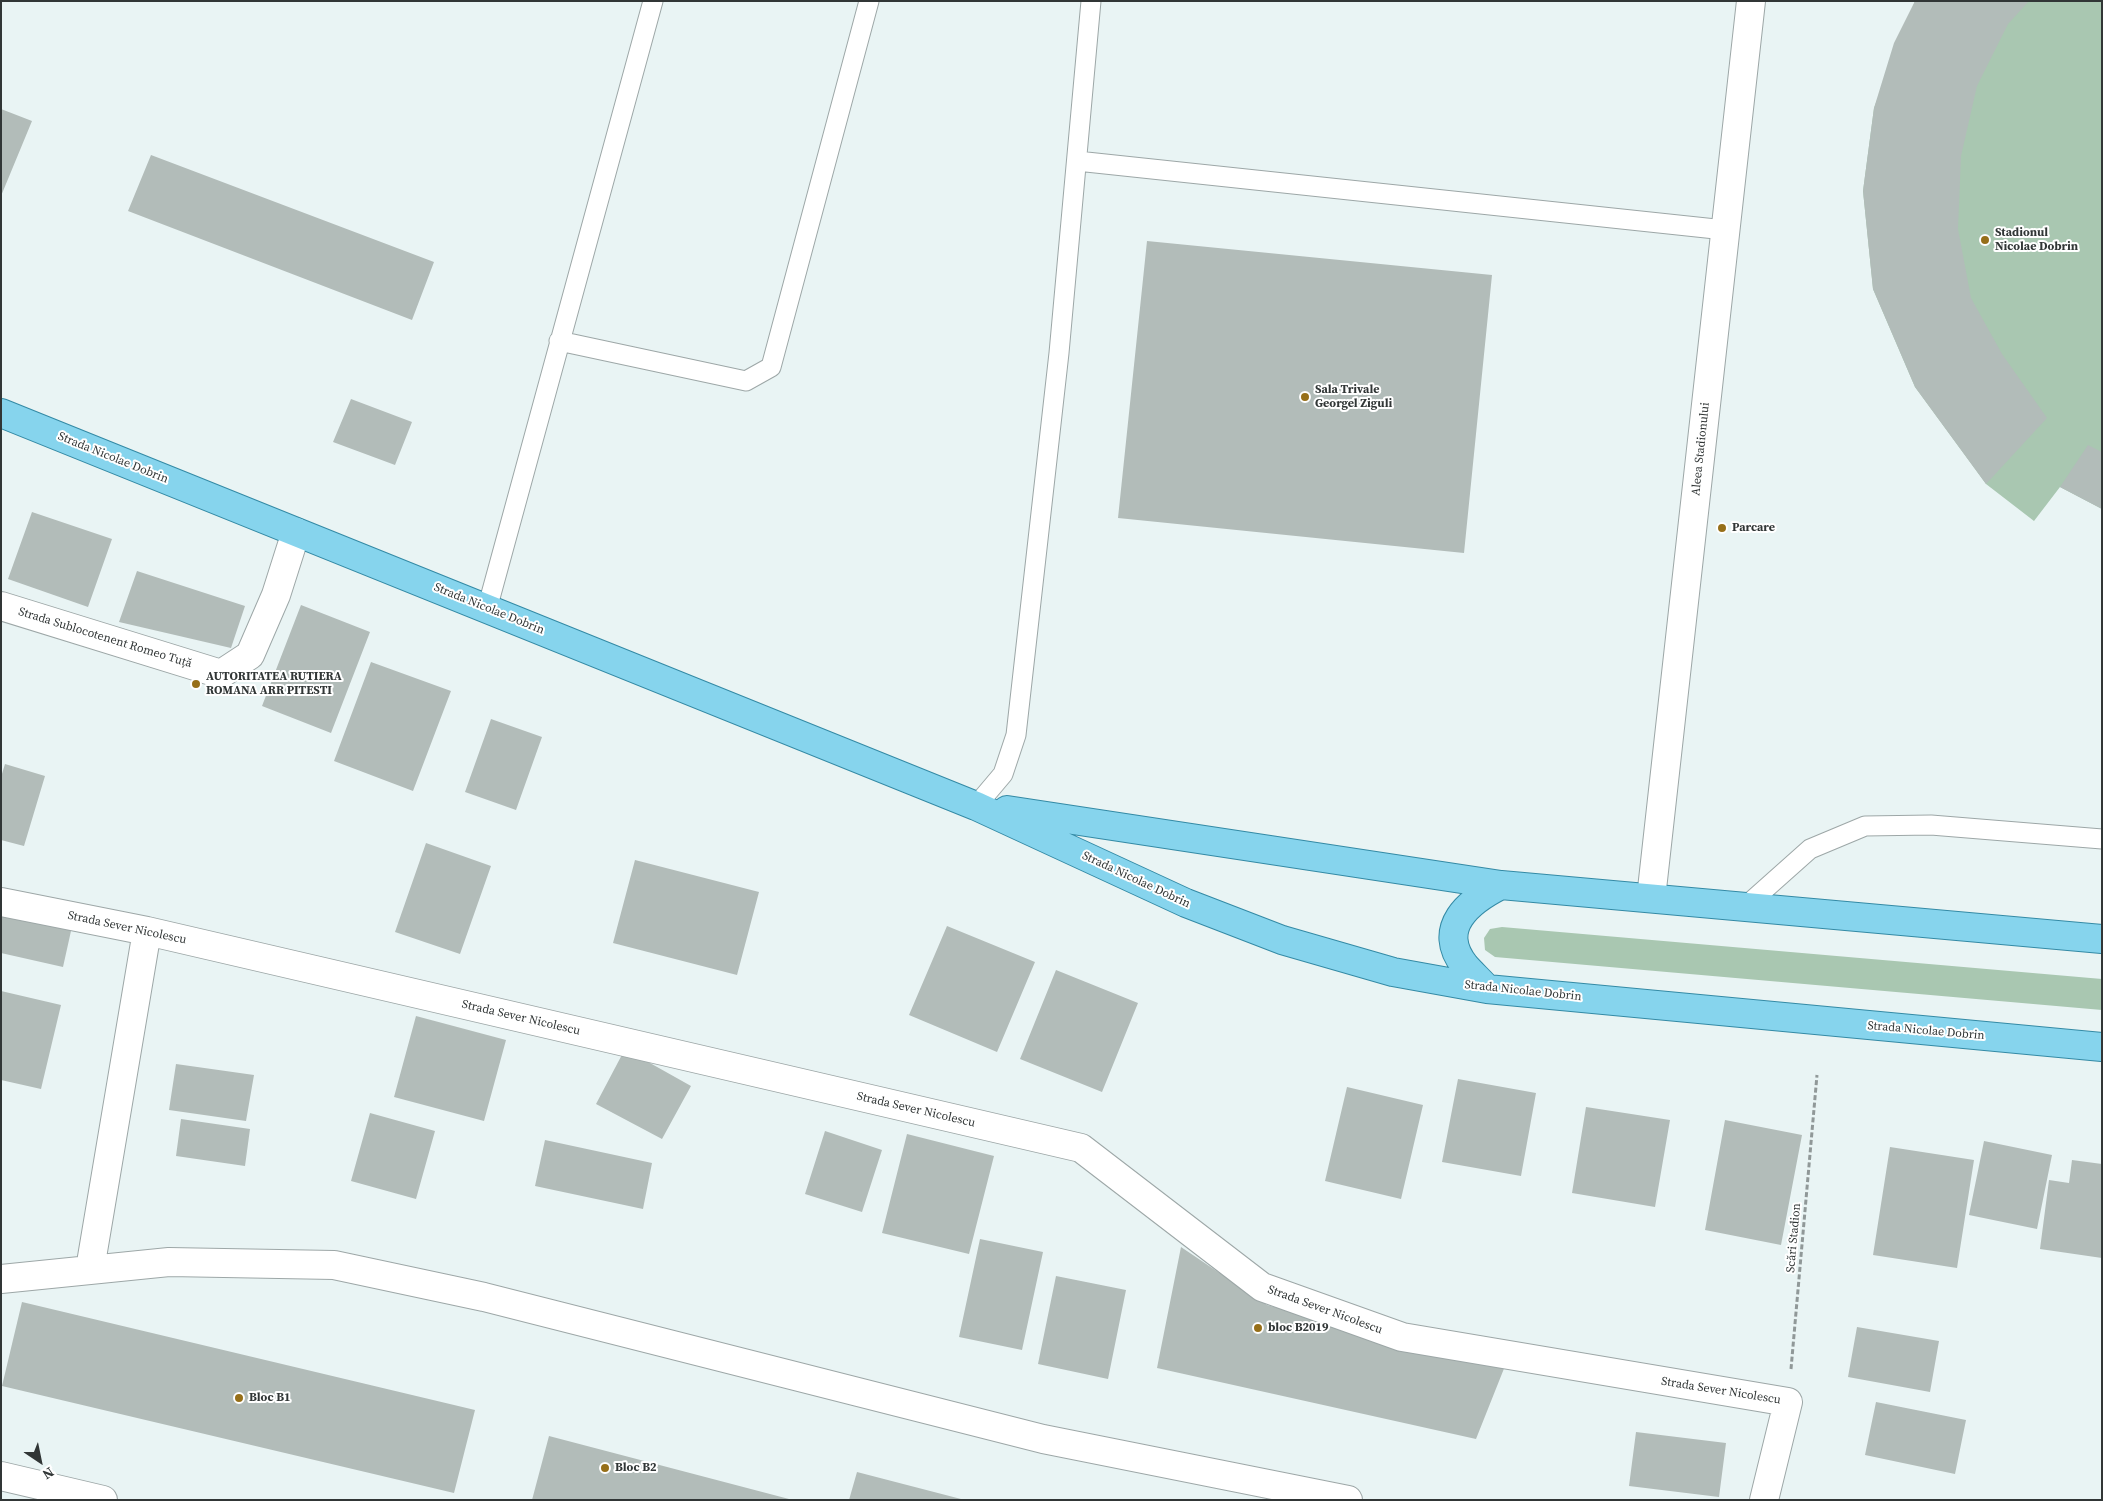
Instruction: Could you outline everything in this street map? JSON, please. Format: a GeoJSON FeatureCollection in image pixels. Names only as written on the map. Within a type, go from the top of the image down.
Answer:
{"type":"FeatureCollection","features":[{"type":"Feature","properties":{"kind":"main road","name":"Strada Nicolae Dobrin"},"geometry":{"type":"LineString","coordinates":[[1,413],[976,806],[1186,903],[1282,940],[1393,972],[1487,989],[2102,1047]]}},
{"type":"Feature","properties":{"kind":"main road","name":"Strada Nicolae Dobrin"},"geometry":{"type":"LineString","coordinates":[[976,806],[1501,885],[2102,939]]}},
{"type":"Feature","properties":{"kind":"main road"},"geometry":{"type":"LineString","coordinates":[[1487,989],[1464,965],[1455,948],[1454,928],[1465,910],[1475,900],[1501,885]]}},
{"type":"Feature","properties":{"kind":"street","name":"Aleea Stadionului"},"geometry":{"type":"LineString","coordinates":[[1651,898],[1751,1]]}},
{"type":"Feature","properties":{"kind":"street","name":"Strada Sublocotenent Romeo Tuță"},"geometry":{"type":"LineString","coordinates":[[1,606],[221,674],[250,656],[276,595],[296,532]]}},
{"type":"Feature","properties":{"kind":"street","name":"Strada Sever Nicolescu"},"geometry":{"type":"LineString","coordinates":[[1,902],[147,931],[1081,1148],[1262,1287],[1402,1338],[1788,1402]]}},
{"type":"Feature","properties":{"kind":"street"},"geometry":{"type":"LineString","coordinates":[[90,1269],[147,931]]}},
{"type":"Feature","properties":{"kind":"street"},"geometry":{"type":"LineString","coordinates":[[1,1278],[169,1262],[334,1265],[484,1297],[1043,1439],[1348,1500]]}},
{"type":"Feature","properties":{"kind":"street"},"geometry":{"type":"LineString","coordinates":[[1764,1500],[1788,1402]]}},
{"type":"Feature","properties":{"kind":"street"},"geometry":{"type":"LineString","coordinates":[[1,1476],[103,1500]]}},
{"type":"Feature","properties":{"kind":"lane"},"geometry":{"type":"LineString","coordinates":[[487,609],[653,1]]}},
{"type":"Feature","properties":{"kind":"lane"},"geometry":{"type":"LineString","coordinates":[[560,341],[746,381],[771,367],[869,1]]}},
{"type":"Feature","properties":{"kind":"lane"},"geometry":{"type":"LineString","coordinates":[[976,806],[1003,774],[1016,735],[1059,353],[1091,1]]}},
{"type":"Feature","properties":{"kind":"lane"},"geometry":{"type":"LineString","coordinates":[[1077,161],[1725,230]]}},
{"type":"Feature","properties":{"kind":"lane"},"geometry":{"type":"LineString","coordinates":[[1746,906],[1810,849],[1865,826],[1931,825],[2102,839]]}},
{"type":"Feature","properties":{"kind":"path","name":"Scări Stadion"},"geometry":{"type":"LineString","coordinates":[[1788,1402],[1817,1075]]}},
{"type":"Feature","properties":{"kind":"green space","name":"Stadionul Nicolae Dobrin"},"geometry":{"type":"Polygon","coordinates":[[[1915,1],[2102,1],[2102,509],[2060,487],[2034,521],[1986,484],[1915,387],[1873,289],[1863,191],[1874,108],[1915,1]]]}},
{"type":"Feature","properties":{"kind":"green space"},"geometry":{"type":"Polygon","coordinates":[[[1502,927],[2102,979],[2102,1010],[1495,957],[1485,950],[1484,938],[1490,929],[1502,927]]]}},
{"type":"Feature","properties":{"kind":"building"},"geometry":{"type":"Polygon","coordinates":[[[1915,1],[2029,1],[2008,24],[1977,86],[1961,156],[1958,229],[1971,298],[2002,354],[2047,418],[1986,484],[1915,387],[1873,289],[1863,191],[1874,108],[1894,43],[1915,1]]]}},
{"type":"Feature","properties":{"kind":"building"},"geometry":{"type":"Polygon","coordinates":[[[1,109],[32,121],[1,196],[1,109]]]}},
{"type":"Feature","properties":{"kind":"building"},"geometry":{"type":"Polygon","coordinates":[[[151,155],[434,262],[412,320],[128,211],[151,155]]]}},
{"type":"Feature","properties":{"kind":"building","name":"Sala Trivale Georgel Ziguli"},"geometry":{"type":"Polygon","coordinates":[[[1147,241],[1492,275],[1464,553],[1118,518],[1147,241]]]}},
{"type":"Feature","properties":{"kind":"building"},"geometry":{"type":"Polygon","coordinates":[[[351,399],[412,422],[395,465],[333,442],[351,399]]]}},
{"type":"Feature","properties":{"kind":"building"},"geometry":{"type":"Polygon","coordinates":[[[2088,445],[2102,452],[2102,509],[2060,487],[2088,445]]]}},
{"type":"Feature","properties":{"kind":"building"},"geometry":{"type":"Polygon","coordinates":[[[32,512],[112,539],[88,607],[8,579],[32,512]]]}},
{"type":"Feature","properties":{"kind":"building"},"geometry":{"type":"Polygon","coordinates":[[[137,571],[245,606],[231,648],[119,622],[137,571]]]}},
{"type":"Feature","properties":{"kind":"building"},"geometry":{"type":"Polygon","coordinates":[[[301,605],[370,632],[331,733],[262,706],[301,605]]]}},
{"type":"Feature","properties":{"kind":"building"},"geometry":{"type":"Polygon","coordinates":[[[371,662],[451,691],[413,791],[334,761],[371,662]]]}},
{"type":"Feature","properties":{"kind":"building"},"geometry":{"type":"Polygon","coordinates":[[[491,719],[542,737],[516,810],[465,792],[491,719]]]}},
{"type":"Feature","properties":{"kind":"building"},"geometry":{"type":"Polygon","coordinates":[[[5,764],[45,776],[24,846],[1,840],[1,777],[5,764]]]}},
{"type":"Feature","properties":{"kind":"building"},"geometry":{"type":"Polygon","coordinates":[[[426,843],[491,866],[460,954],[395,932],[426,843]]]}},
{"type":"Feature","properties":{"kind":"building"},"geometry":{"type":"Polygon","coordinates":[[[635,860],[759,892],[737,975],[613,943],[635,860]]]}},
{"type":"Feature","properties":{"kind":"building"},"geometry":{"type":"Polygon","coordinates":[[[1,912],[73,922],[63,967],[1,953],[1,912]]]}},
{"type":"Feature","properties":{"kind":"building"},"geometry":{"type":"Polygon","coordinates":[[[947,926],[1035,962],[997,1052],[909,1015],[947,926]]]}},
{"type":"Feature","properties":{"kind":"building"},"geometry":{"type":"Polygon","coordinates":[[[1056,970],[1138,1003],[1102,1092],[1020,1059],[1056,970]]]}},
{"type":"Feature","properties":{"kind":"building"},"geometry":{"type":"Polygon","coordinates":[[[1,991],[61,1005],[41,1089],[1,1080],[1,991]]]}},
{"type":"Feature","properties":{"kind":"building"},"geometry":{"type":"Polygon","coordinates":[[[416,1016],[506,1040],[484,1121],[394,1097],[416,1016]]]}},
{"type":"Feature","properties":{"kind":"building"},"geometry":{"type":"Polygon","coordinates":[[[625,1049],[691,1086],[662,1139],[596,1104],[625,1049]]]}},
{"type":"Feature","properties":{"kind":"building"},"geometry":{"type":"Polygon","coordinates":[[[176,1064],[254,1075],[246,1121],[169,1110],[176,1064]]]}},
{"type":"Feature","properties":{"kind":"building"},"geometry":{"type":"Polygon","coordinates":[[[1458,1079],[1536,1093],[1521,1176],[1442,1162],[1458,1079]]]}},
{"type":"Feature","properties":{"kind":"building"},"geometry":{"type":"Polygon","coordinates":[[[1347,1087],[1423,1105],[1401,1199],[1325,1181],[1347,1087]]]}},
{"type":"Feature","properties":{"kind":"building"},"geometry":{"type":"Polygon","coordinates":[[[1586,1107],[1670,1120],[1655,1207],[1572,1193],[1586,1107]]]}},
{"type":"Feature","properties":{"kind":"building"},"geometry":{"type":"Polygon","coordinates":[[[370,1113],[435,1131],[416,1199],[351,1181],[370,1113]]]}},
{"type":"Feature","properties":{"kind":"building"},"geometry":{"type":"Polygon","coordinates":[[[181,1119],[250,1129],[245,1166],[176,1156],[181,1119]]]}},
{"type":"Feature","properties":{"kind":"building"},"geometry":{"type":"Polygon","coordinates":[[[1725,1120],[1802,1135],[1781,1245],[1705,1230],[1725,1120]]]}},
{"type":"Feature","properties":{"kind":"building"},"geometry":{"type":"Polygon","coordinates":[[[825,1131],[882,1150],[862,1212],[805,1194],[825,1131]]]}},
{"type":"Feature","properties":{"kind":"building"},"geometry":{"type":"Polygon","coordinates":[[[907,1134],[994,1156],[969,1254],[882,1233],[907,1134]]]}},
{"type":"Feature","properties":{"kind":"building"},"geometry":{"type":"Polygon","coordinates":[[[545,1140],[652,1163],[643,1209],[535,1186],[545,1140]]]}},
{"type":"Feature","properties":{"kind":"building"},"geometry":{"type":"Polygon","coordinates":[[[1984,1141],[2052,1155],[2037,1229],[1969,1215],[1984,1141]]]}},
{"type":"Feature","properties":{"kind":"building"},"geometry":{"type":"Polygon","coordinates":[[[1890,1147],[1974,1160],[1957,1268],[1873,1255],[1890,1147]]]}},
{"type":"Feature","properties":{"kind":"building"},"geometry":{"type":"Polygon","coordinates":[[[2072,1160],[2102,1164],[2102,1258],[2040,1249],[2049,1180],[2069,1183],[2072,1160]]]}},
{"type":"Feature","properties":{"kind":"building"},"geometry":{"type":"Polygon","coordinates":[[[980,1239],[1043,1252],[1022,1350],[959,1337],[980,1239]]]}},
{"type":"Feature","properties":{"kind":"building","name":"bloc B2019"},"geometry":{"type":"Polygon","coordinates":[[[1181,1247],[1267,1305],[1434,1350],[1507,1361],[1476,1439],[1157,1368],[1181,1247]]]}},
{"type":"Feature","properties":{"kind":"building"},"geometry":{"type":"Polygon","coordinates":[[[1056,1276],[1126,1290],[1108,1379],[1038,1364],[1056,1276]]]}},
{"type":"Feature","properties":{"kind":"building","name":"Bloc B1"},"geometry":{"type":"Polygon","coordinates":[[[22,1302],[475,1410],[454,1493],[2,1386],[22,1302]]]}},
{"type":"Feature","properties":{"kind":"building"},"geometry":{"type":"Polygon","coordinates":[[[1857,1327],[1939,1341],[1930,1392],[1848,1377],[1857,1327]]]}},
{"type":"Feature","properties":{"kind":"building"},"geometry":{"type":"Polygon","coordinates":[[[1876,1402],[1966,1420],[1955,1474],[1865,1455],[1876,1402]]]}},
{"type":"Feature","properties":{"kind":"building"},"geometry":{"type":"Polygon","coordinates":[[[1636,1432],[1726,1443],[1719,1497],[1629,1486],[1636,1432]]]}},
{"type":"Feature","properties":{"kind":"building","name":"Bloc B2"},"geometry":{"type":"Polygon","coordinates":[[[549,1436],[789,1499],[789,1500],[532,1500],[549,1436]]]}},
{"type":"Feature","properties":{"kind":"building"},"geometry":{"type":"Polygon","coordinates":[[[857,1472],[961,1499],[961,1500],[849,1500],[857,1472]]]}},
{"type":"Feature","properties":{"kind":"place","name":"Stadionul Nicolae Dobrin"},"geometry":{"type":"Point","coordinates":[1985,240]}},
{"type":"Feature","properties":{"kind":"place","name":"Sala Trivale Georgel Ziguli"},"geometry":{"type":"Point","coordinates":[1305,397]}},
{"type":"Feature","properties":{"kind":"place","name":"Parcare"},"geometry":{"type":"Point","coordinates":[1722,528]}},
{"type":"Feature","properties":{"kind":"place","name":"AUTORITATEA RUTIERA ROMANA ARR PITESTI"},"geometry":{"type":"Point","coordinates":[196,684]}},
{"type":"Feature","properties":{"kind":"place","name":"bloc B2019"},"geometry":{"type":"Point","coordinates":[1258,1328]}},
{"type":"Feature","properties":{"kind":"place","name":"Bloc B1"},"geometry":{"type":"Point","coordinates":[239,1398]}},
{"type":"Feature","properties":{"kind":"place","name":"Bloc B2"},"geometry":{"type":"Point","coordinates":[605,1468]}}]}
